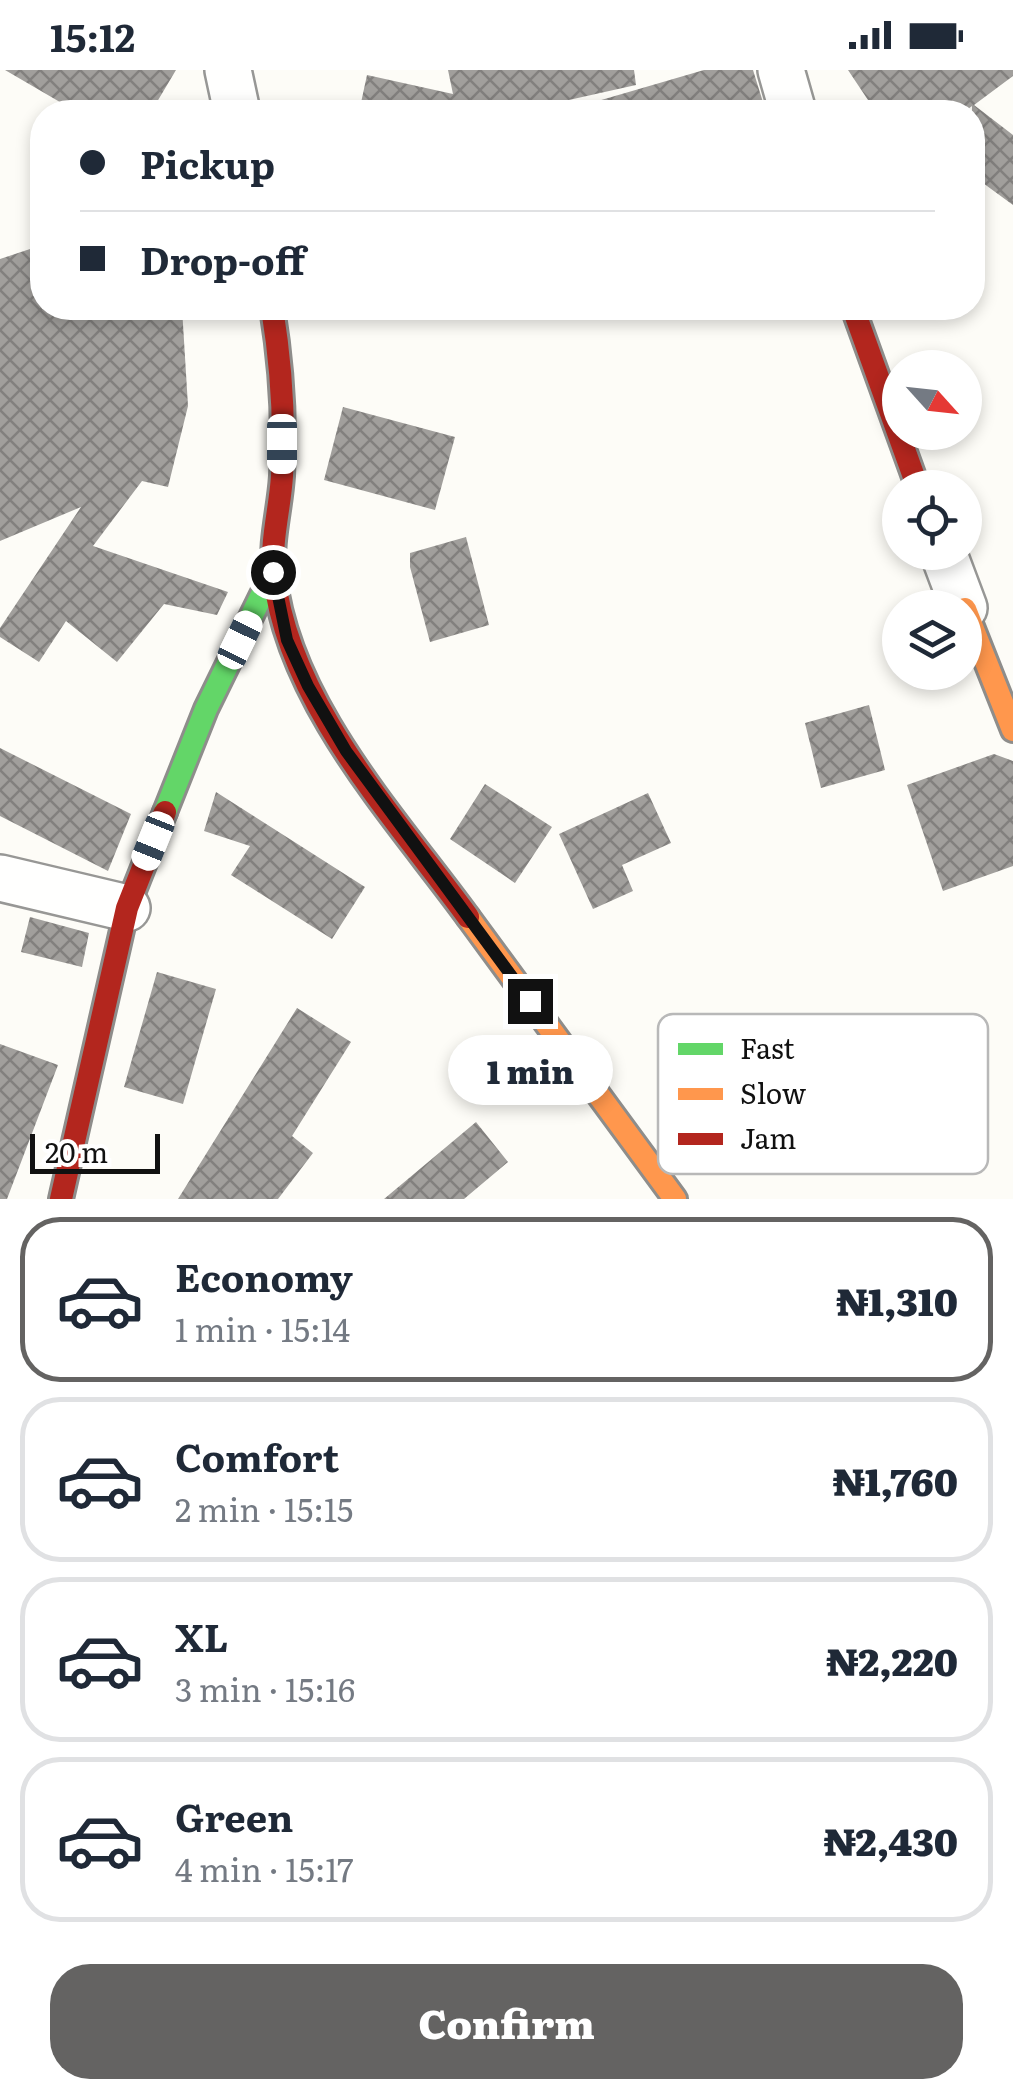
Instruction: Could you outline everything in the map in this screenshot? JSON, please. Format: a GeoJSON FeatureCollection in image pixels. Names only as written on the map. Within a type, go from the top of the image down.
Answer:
{"type":"FeatureCollection","features":[{"type":"Feature","properties":{"kind":"street"},"geometry":{"type":"LineString","coordinates":[[780,70],[789,100]]}},
{"type":"Feature","properties":{"kind":"street"},"geometry":{"type":"LineString","coordinates":[[274,320],[282,384],[282,475],[273,572],[287,640],[308,686],[346,751],[676,1199]]}},
{"type":"Feature","properties":{"kind":"street"},"geometry":{"type":"LineString","coordinates":[[857,320],[912,470]]}},
{"type":"Feature","properties":{"kind":"street"},"geometry":{"type":"LineString","coordinates":[[61,1199],[127,908],[206,709],[273,572]]}},
{"type":"Feature","properties":{"kind":"street"},"geometry":{"type":"LineString","coordinates":[[982,651],[1013,730]]}},
{"type":"Feature","properties":{"kind":"street"},"geometry":{"type":"LineString","coordinates":[[0,878],[127,908]]}},
{"type":"Feature","properties":{"kind":"building"},"geometry":{"type":"Polygon","coordinates":[[[5,70],[176,70],[158,100],[56,100],[5,70]]]}},
{"type":"Feature","properties":{"kind":"building"},"geometry":{"type":"Polygon","coordinates":[[[448,70],[634,70],[636,85],[569,100],[362,100],[367,75],[453,94],[448,70]]]}},
{"type":"Feature","properties":{"kind":"building"},"geometry":{"type":"Polygon","coordinates":[[[704,70],[753,70],[762,100],[601,100],[704,70]]]}},
{"type":"Feature","properties":{"kind":"building"},"geometry":{"type":"Polygon","coordinates":[[[848,70],[1013,70],[1013,76],[981,100],[868,100],[848,70]]]}},
{"type":"Feature","properties":{"kind":"building"},"geometry":{"type":"Polygon","coordinates":[[[985,113],[1013,135],[1013,205],[985,185],[985,113]]]}},
{"type":"Feature","properties":{"kind":"building"},"geometry":{"type":"Polygon","coordinates":[[[30,249],[30,320],[183,320],[188,406],[168,487],[142,481],[93,546],[228,592],[217,615],[164,604],[117,662],[66,621],[39,662],[0,637],[0,628],[81,507],[0,541],[0,259],[30,249]]]}},
{"type":"Feature","properties":{"kind":"building"},"geometry":{"type":"Polygon","coordinates":[[[343,407],[455,437],[435,510],[324,480],[343,407]]]}},
{"type":"Feature","properties":{"kind":"building"},"geometry":{"type":"Polygon","coordinates":[[[466,537],[489,625],[430,642],[410,567],[410,553],[466,537]]]}},
{"type":"Feature","properties":{"kind":"building"},"geometry":{"type":"Polygon","coordinates":[[[869,705],[885,770],[821,788],[805,723],[869,705]]]}},
{"type":"Feature","properties":{"kind":"building"},"geometry":{"type":"Polygon","coordinates":[[[0,748],[131,814],[108,871],[0,816],[0,748]]]}},
{"type":"Feature","properties":{"kind":"building"},"geometry":{"type":"Polygon","coordinates":[[[994,754],[1013,761],[1013,866],[943,891],[907,785],[994,754]]]}},
{"type":"Feature","properties":{"kind":"building"},"geometry":{"type":"Polygon","coordinates":[[[485,784],[552,827],[515,883],[450,839],[485,784]]]}},
{"type":"Feature","properties":{"kind":"building"},"geometry":{"type":"Polygon","coordinates":[[[216,792],[365,887],[332,939],[231,875],[250,846],[204,831],[216,792]]]}},
{"type":"Feature","properties":{"kind":"building"},"geometry":{"type":"Polygon","coordinates":[[[648,793],[671,843],[622,865],[633,891],[593,909],[559,834],[648,793]]]}},
{"type":"Feature","properties":{"kind":"building"},"geometry":{"type":"Polygon","coordinates":[[[30,917],[89,933],[82,967],[21,952],[30,917]]]}},
{"type":"Feature","properties":{"kind":"building"},"geometry":{"type":"Polygon","coordinates":[[[157,972],[216,989],[183,1104],[124,1087],[157,972]]]}},
{"type":"Feature","properties":{"kind":"building"},"geometry":{"type":"Polygon","coordinates":[[[297,1008],[351,1042],[292,1136],[313,1153],[278,1199],[178,1199],[297,1008]]]}},
{"type":"Feature","properties":{"kind":"building"},"geometry":{"type":"Polygon","coordinates":[[[0,1044],[58,1065],[7,1199],[0,1199],[0,1044]]]}},
{"type":"Feature","properties":{"kind":"building"},"geometry":{"type":"Polygon","coordinates":[[[476,1122],[508,1162],[464,1199],[384,1199],[476,1122]]]}},
{"type":"Feature","properties":{"kind":"traffic: fast"},"geometry":{"type":"LineString","coordinates":[[165,812],[206,709],[273,572]]}},
{"type":"Feature","properties":{"kind":"traffic: slow"},"geometry":{"type":"LineString","coordinates":[[982,652],[1013,730]]}},
{"type":"Feature","properties":{"kind":"traffic: slow"},"geometry":{"type":"LineString","coordinates":[[468,917],[675,1199]]}},
{"type":"Feature","properties":{"kind":"traffic: jam"},"geometry":{"type":"LineString","coordinates":[[274,320],[283,434],[273,563],[283,622],[322,713],[378,799],[468,917]]}},
{"type":"Feature","properties":{"kind":"traffic: jam"},"geometry":{"type":"LineString","coordinates":[[857,320],[912,470]]}},
{"type":"Feature","properties":{"kind":"traffic: jam"},"geometry":{"type":"LineString","coordinates":[[61,1199],[127,908],[165,812]]}},
{"type":"Feature","properties":{"kind":"route"},"geometry":{"type":"LineString","coordinates":[[273,572],[287,640],[308,686],[346,751],[530,1001]]}}]}
